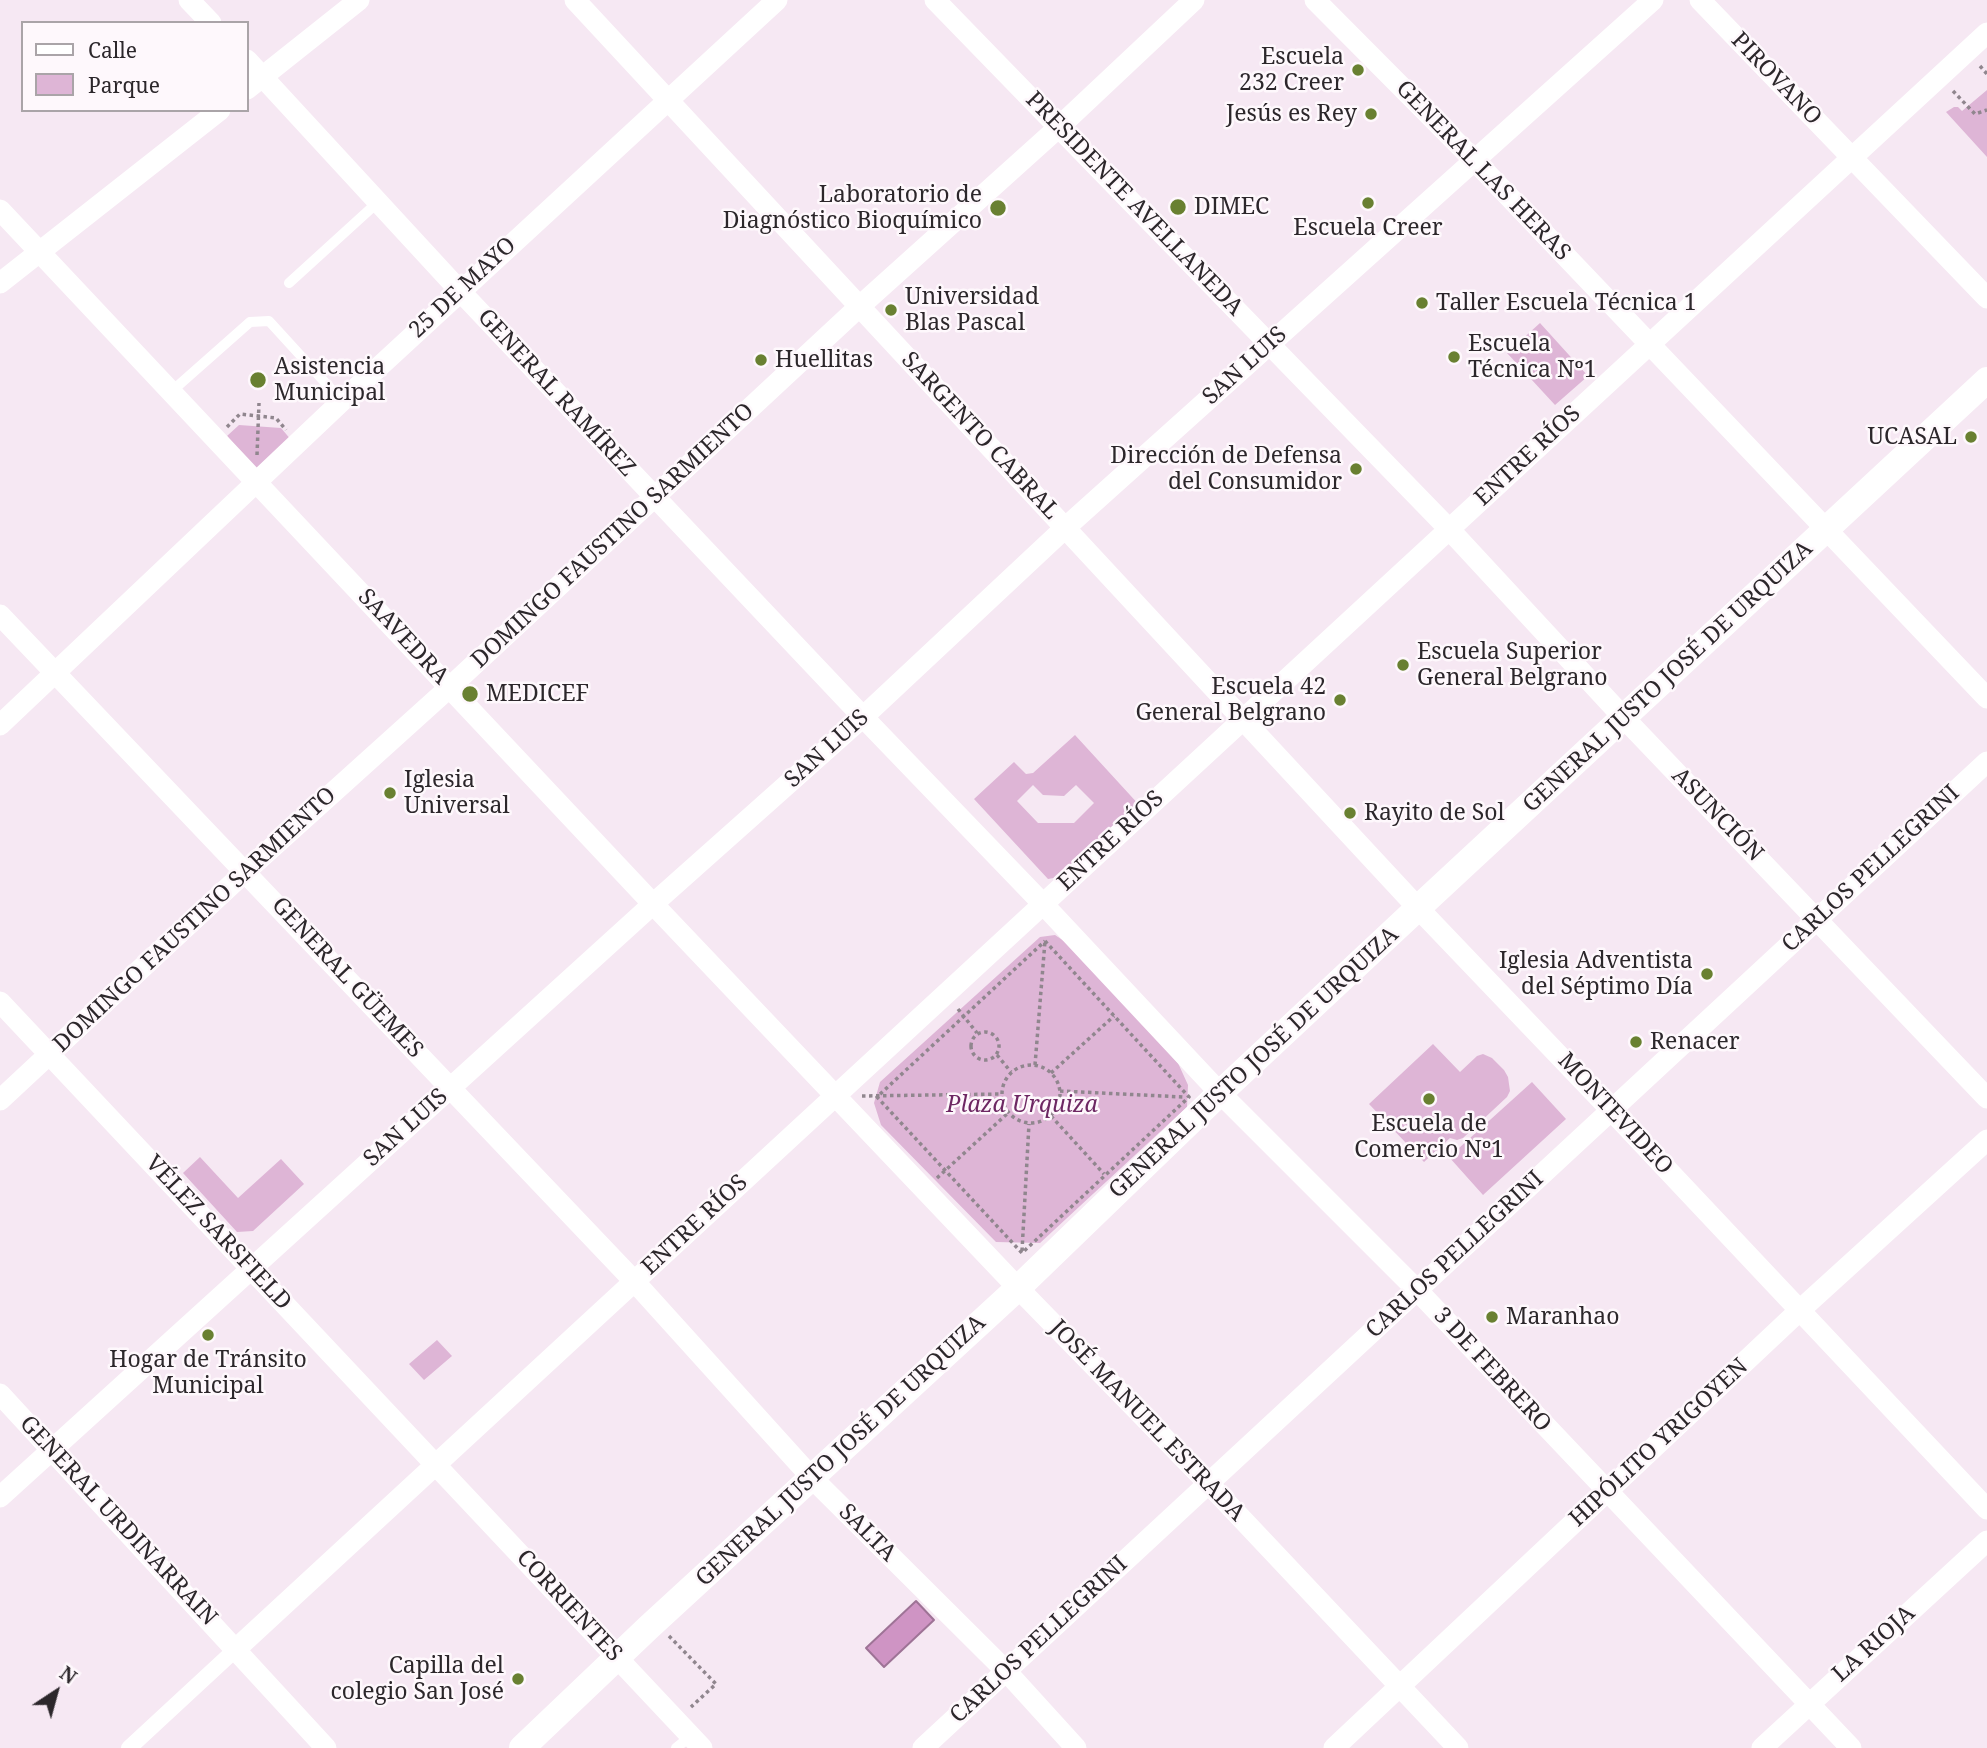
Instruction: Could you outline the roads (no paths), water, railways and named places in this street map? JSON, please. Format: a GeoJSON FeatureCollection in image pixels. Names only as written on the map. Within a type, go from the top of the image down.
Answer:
{"type":"FeatureCollection","features":[{"type":"Feature","properties":{"kind":"street"},"geometry":{"type":"LineString","coordinates":[[189,0],[209,21]]}},
{"type":"Feature","properties":{"kind":"street"},"geometry":{"type":"LineString","coordinates":[[255,83],[359,0]]}},
{"type":"Feature","properties":{"kind":"street","name":"SARGENTO CABRAL"},"geometry":{"type":"LineString","coordinates":[[575,0],[1243,719]]}},
{"type":"Feature","properties":{"kind":"street","name":"25 DE MAYO"},"geometry":{"type":"LineString","coordinates":[[0,725],[297,442],[777,0]]}},
{"type":"Feature","properties":{"kind":"street","name":"PRESIDENTE AVELLANEDA"},"geometry":{"type":"LineString","coordinates":[[935,0],[1449,529]]}},
{"type":"Feature","properties":{"kind":"street","name":"DOMINGO FAUSTINO SARMIENTO"},"geometry":{"type":"LineString","coordinates":[[0,1100],[1194,0]]}},
{"type":"Feature","properties":{"kind":"street","name":"GENERAL LAS HERAS"},"geometry":{"type":"LineString","coordinates":[[1315,0],[1475,161],[1987,698]]}},
{"type":"Feature","properties":{"kind":"street","name":"SAN LUIS"},"geometry":{"type":"LineString","coordinates":[[0,1497],[450,1087],[863,717],[1065,528],[1653,0]]}},
{"type":"Feature","properties":{"kind":"street","name":"PIROVANO"},"geometry":{"type":"LineString","coordinates":[[1700,0],[1987,298]]}},
{"type":"Feature","properties":{"kind":"street","name":"ENTRE RÍOS"},"geometry":{"type":"LineString","coordinates":[[236,1649],[1987,33]]}},
{"type":"Feature","properties":{"kind":"street","name":"GENERAL RAMÍREZ"},"geometry":{"type":"LineString","coordinates":[[248,63],[255,83],[378,202],[655,498],[1043,904]]}},
{"type":"Feature","properties":{"kind":"street"},"geometry":{"type":"LineString","coordinates":[[0,283],[217,112]]}},
{"type":"Feature","properties":{"kind":"street","name":"SAAVEDRA"},"geometry":{"type":"LineString","coordinates":[[0,210],[835,1094]]}},
{"type":"Feature","properties":{"kind":"street","name":"GENERAL JUSTO JOSÉ DE URQUIZA"},"geometry":{"type":"LineString","coordinates":[[522,1748],[1018,1288],[1112,1183],[1220,1093],[1987,380]]}},
{"type":"Feature","properties":{"kind":"street","name":"ASUNCIÓN"},"geometry":{"type":"LineString","coordinates":[[1449,529],[1624,718],[1987,1098]]}},
{"type":"Feature","properties":{"kind":"street","name":"GENERAL GÜEMES"},"geometry":{"type":"LineString","coordinates":[[0,615],[634,1281]]}},
{"type":"Feature","properties":{"kind":"street","name":"MONTEVIDEO"},"geometry":{"type":"LineString","coordinates":[[1243,719],[1418,908],[1987,1509]]}},
{"type":"Feature","properties":{"kind":"street","name":"CARLOS PELLEGRINI"},"geometry":{"type":"LineString","coordinates":[[923,1748],[1987,762]]}},
{"type":"Feature","properties":{"kind":"street","name":"3 DE FEBRERO"},"geometry":{"type":"LineString","coordinates":[[1043,904],[1220,1093],[1417,1290],[1851,1748]]}},
{"type":"Feature","properties":{"kind":"street","name":"VÉLEZ SARSFIELD"},"geometry":{"type":"LineString","coordinates":[[0,1002],[436,1464]]}},
{"type":"Feature","properties":{"kind":"street","name":"JOSÉ MANUEL ESTRADA"},"geometry":{"type":"LineString","coordinates":[[835,1094],[1458,1748]]}},
{"type":"Feature","properties":{"kind":"street","name":"HIPÓLITO YRIGOYEN"},"geometry":{"type":"LineString","coordinates":[[1334,1748],[1799,1311],[1987,1140]]}},
{"type":"Feature","properties":{"kind":"street","name":"SALTA"},"geometry":{"type":"LineString","coordinates":[[634,1281],[813,1479],[1006,1671],[1076,1748]]}},
{"type":"Feature","properties":{"kind":"street","name":"GENERAL URDINARRAIN"},"geometry":{"type":"LineString","coordinates":[[0,1394],[326,1748]]}},
{"type":"Feature","properties":{"kind":"street","name":"CORRIENTES"},"geometry":{"type":"LineString","coordinates":[[436,1464],[617,1658],[687,1738]]}},
{"type":"Feature","properties":{"kind":"street","name":"LA RIOJA"},"geometry":{"type":"LineString","coordinates":[[1762,1748],[1987,1541]]}},
{"type":"Feature","properties":{"kind":"street"},"geometry":{"type":"LineString","coordinates":[[129,1748],[236,1649]]}},
{"type":"Feature","properties":{"kind":"lane"},"geometry":{"type":"LineString","coordinates":[[289,283],[378,202]]}},
{"type":"Feature","properties":{"kind":"lane"},"geometry":{"type":"LineString","coordinates":[[172,391],[250,322],[269,321],[342,401]]}},
{"type":"Feature","properties":{"kind":"place","name":"Escuela 232 Creer"},"geometry":{"type":"Point","coordinates":[1358,70]}},
{"type":"Feature","properties":{"kind":"place","name":"Jesús es Rey"},"geometry":{"type":"Point","coordinates":[1371,114]}},
{"type":"Feature","properties":{"kind":"place","name":"Escuela Creer"},"geometry":{"type":"Point","coordinates":[1368,203]}},
{"type":"Feature","properties":{"kind":"place","name":"DIMEC"},"geometry":{"type":"Point","coordinates":[1178,207]}},
{"type":"Feature","properties":{"kind":"place","name":"Laboratorio de Diagnóstico Bioquímico"},"geometry":{"type":"Point","coordinates":[998,208]}},
{"type":"Feature","properties":{"kind":"place","name":"Taller Escuela Técnica 1"},"geometry":{"type":"Point","coordinates":[1422,303]}},
{"type":"Feature","properties":{"kind":"place","name":"Universidad Blas Pascal"},"geometry":{"type":"Point","coordinates":[891,310]}},
{"type":"Feature","properties":{"kind":"place","name":"Escuela Técnica Nº1"},"geometry":{"type":"Point","coordinates":[1454,357]}},
{"type":"Feature","properties":{"kind":"place","name":"Huellitas"},"geometry":{"type":"Point","coordinates":[761,360]}},
{"type":"Feature","properties":{"kind":"place","name":"Asistencia Municipal"},"geometry":{"type":"Point","coordinates":[258,380]}},
{"type":"Feature","properties":{"kind":"place","name":"UCASAL"},"geometry":{"type":"Point","coordinates":[1971,437]}},
{"type":"Feature","properties":{"kind":"place","name":"Dirección de Defensa del Consumidor"},"geometry":{"type":"Point","coordinates":[1356,469]}},
{"type":"Feature","properties":{"kind":"place","name":"Escuela Superior General Belgrano"},"geometry":{"type":"Point","coordinates":[1403,665]}},
{"type":"Feature","properties":{"kind":"place","name":"MEDICEF"},"geometry":{"type":"Point","coordinates":[470,694]}},
{"type":"Feature","properties":{"kind":"place","name":"Escuela 42 General Belgrano"},"geometry":{"type":"Point","coordinates":[1340,700]}},
{"type":"Feature","properties":{"kind":"place","name":"Iglesia Universal"},"geometry":{"type":"Point","coordinates":[390,793]}},
{"type":"Feature","properties":{"kind":"place","name":"Rayito de Sol"},"geometry":{"type":"Point","coordinates":[1350,813]}},
{"type":"Feature","properties":{"kind":"place","name":"Iglesia Adventista del Séptimo Día"},"geometry":{"type":"Point","coordinates":[1707,974]}},
{"type":"Feature","properties":{"kind":"place","name":"Renacer"},"geometry":{"type":"Point","coordinates":[1636,1042]}},
{"type":"Feature","properties":{"kind":"place","name":"Escuela de Comercio Nº1"},"geometry":{"type":"Point","coordinates":[1429,1099]}},
{"type":"Feature","properties":{"kind":"place","name":"Maranhao"},"geometry":{"type":"Point","coordinates":[1492,1317]}},
{"type":"Feature","properties":{"kind":"place","name":"Hogar de Tránsito Municipal"},"geometry":{"type":"Point","coordinates":[208,1335]}},
{"type":"Feature","properties":{"kind":"place","name":"Capilla del colegio San José"},"geometry":{"type":"Point","coordinates":[518,1679]}},
{"type":"Feature","properties":{"kind":"park label","name":"Plaza Urquiza"},"geometry":{"type":"Point","coordinates":[1022,1105]}}]}
